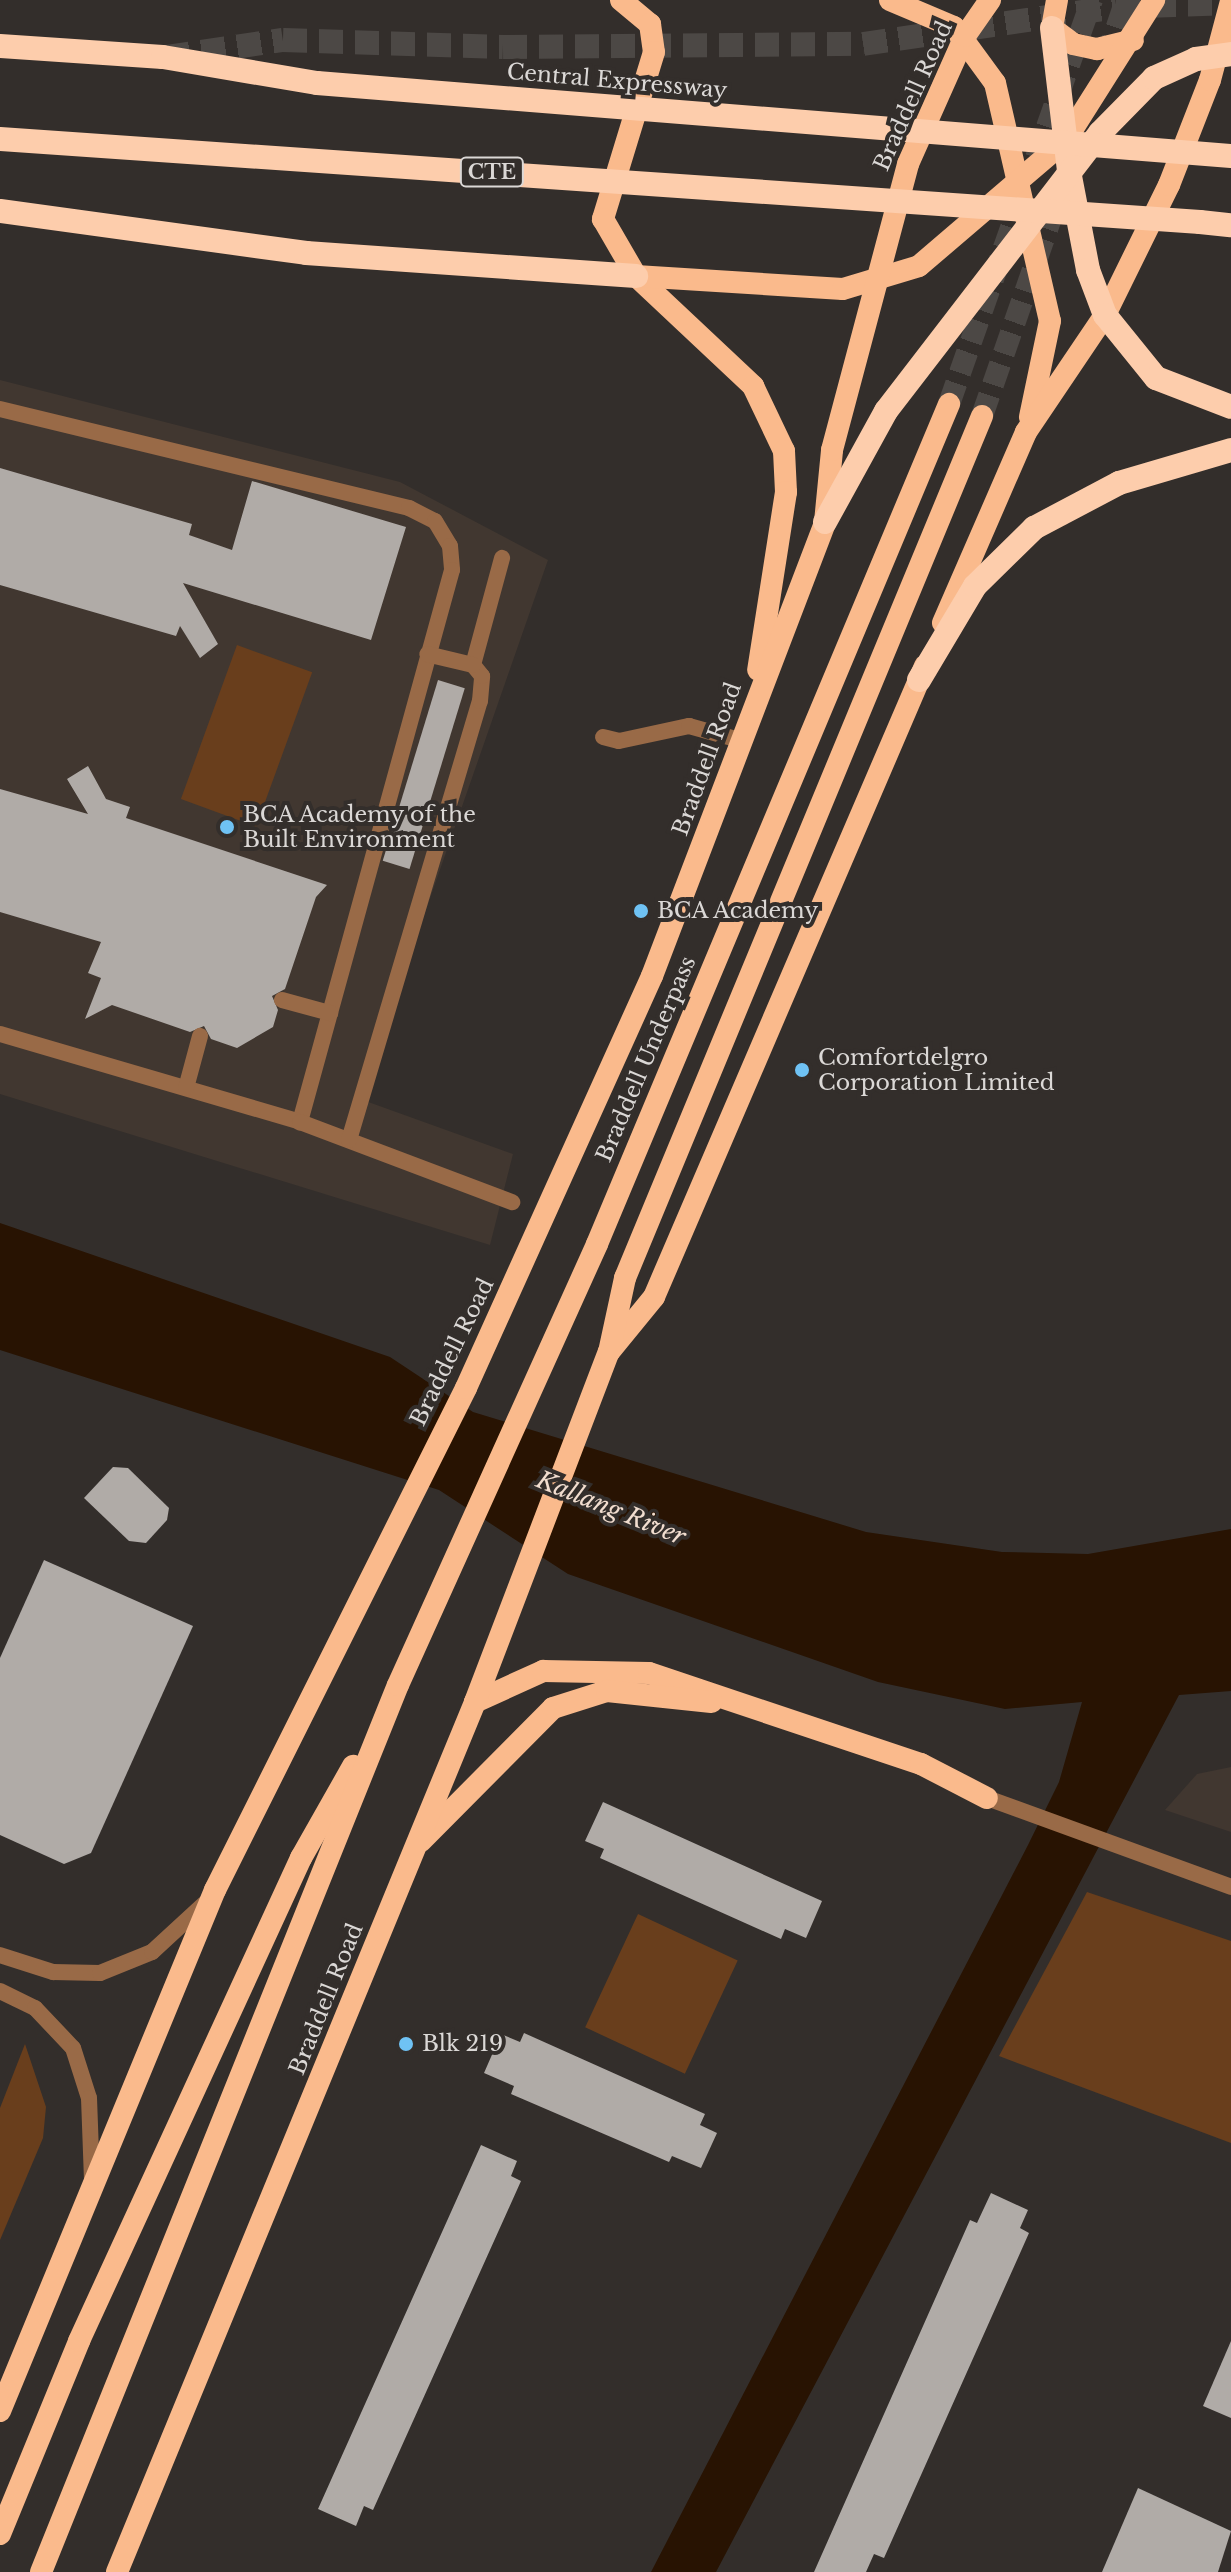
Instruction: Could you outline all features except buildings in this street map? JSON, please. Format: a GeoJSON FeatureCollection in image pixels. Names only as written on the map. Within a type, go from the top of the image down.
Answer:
{"type":"FeatureCollection","features":[{"type":"Feature","properties":{"kind":"highway"},"geometry":{"type":"LineString","coordinates":[[621,0],[650,24],[654,52],[603,219],[636,276],[753,386],[784,451],[786,492],[754,706]]}},
{"type":"Feature","properties":{"kind":"highway"},"geometry":{"type":"LineString","coordinates":[[890,0],[965,36],[991,73],[1021,183],[1050,321],[1026,432]]}},
{"type":"Feature","properties":{"kind":"highway","name":"Braddell Road"},"geometry":{"type":"LineString","coordinates":[[3,2404],[215,1890],[466,1388],[636,1014],[825,522],[832,450],[872,284],[908,164],[965,36],[990,0]]}},
{"type":"Feature","properties":{"kind":"highway"},"geometry":{"type":"LineString","coordinates":[[1057,0],[1052,28],[1069,171],[1088,270],[1105,315],[1156,378],[1231,407]]}},
{"type":"Feature","properties":{"kind":"highway"},"geometry":{"type":"LineString","coordinates":[[0,211],[306,253],[843,289],[872,284],[956,241],[1065,141],[1133,40],[1154,0]]}},
{"type":"Feature","properties":{"kind":"highway"},"geometry":{"type":"LineString","coordinates":[[609,1352],[654,1297],[1026,432],[1105,315],[1169,185],[1225,55],[1231,1]]}},
{"type":"Feature","properties":{"kind":"highway"},"geometry":{"type":"LineString","coordinates":[[1052,28],[1073,44],[1097,49],[1133,40]]}},
{"type":"Feature","properties":{"kind":"highway","name":"Central Expressway"},"geometry":{"type":"LineString","coordinates":[[0,46],[163,57],[317,83],[1231,156]]}},
{"type":"Feature","properties":{"kind":"highway"},"geometry":{"type":"LineString","coordinates":[[825,522],[886,411],[1069,171],[1154,78],[1225,55]]}},
{"type":"Feature","properties":{"kind":"highway","name":"CTE"},"geometry":{"type":"LineString","coordinates":[[0,139],[1231,225]]}},
{"type":"Feature","properties":{"kind":"highway","name":"Braddell Underpass"},"geometry":{"type":"LineString","coordinates":[[398,1685],[523,1408],[949,404]]}},
{"type":"Feature","properties":{"kind":"highway"},"geometry":{"type":"LineString","coordinates":[[609,1352],[625,1278],[982,416]]}},
{"type":"Feature","properties":{"kind":"highway"},"geometry":{"type":"LineString","coordinates":[[919,680],[967,596],[1034,528],[1119,483],[1231,450]]}},
{"type":"Feature","properties":{"kind":"highway","name":"Braddell Road"},"geometry":{"type":"LineString","coordinates":[[117,2572],[475,1702],[609,1352]]}},
{"type":"Feature","properties":{"kind":"highway"},"geometry":{"type":"LineString","coordinates":[[475,1702],[543,1671],[605,1667],[649,1673],[921,1764],[987,1798]]}},
{"type":"Feature","properties":{"kind":"highway"},"geometry":{"type":"LineString","coordinates":[[0,2534],[301,1858],[398,1685]]}},
{"type":"Feature","properties":{"kind":"highway"},"geometry":{"type":"LineString","coordinates":[[41,2572],[398,1685]]}},
{"type":"Feature","properties":{"kind":"highway"},"geometry":{"type":"LineString","coordinates":[[417,1845],[483,1786],[553,1708],[607,1691],[756,1709]]}},
{"type":"Feature","properties":{"kind":"street"},"geometry":{"type":"LineString","coordinates":[[0,409],[409,508],[435,521],[452,570],[300,1122]]}},
{"type":"Feature","properties":{"kind":"street"},"geometry":{"type":"LineString","coordinates":[[473,665],[502,558]]}},
{"type":"Feature","properties":{"kind":"street"},"geometry":{"type":"LineString","coordinates":[[349,1140],[480,701],[482,676],[473,665],[427,654]]}},
{"type":"Feature","properties":{"kind":"street"},"geometry":{"type":"LineString","coordinates":[[603,737],[619,741],[689,726],[743,741]]}},
{"type":"Feature","properties":{"kind":"street"},"geometry":{"type":"LineString","coordinates":[[282,1000],[330,1013]]}},
{"type":"Feature","properties":{"kind":"street"},"geometry":{"type":"LineString","coordinates":[[0,1034],[300,1122],[512,1202]]}},
{"type":"Feature","properties":{"kind":"street"},"geometry":{"type":"LineString","coordinates":[[186,1088],[200,1036]]}},
{"type":"Feature","properties":{"kind":"street"},"geometry":{"type":"LineString","coordinates":[[987,1798],[1231,1887]]}},
{"type":"Feature","properties":{"kind":"street"},"geometry":{"type":"LineString","coordinates":[[0,1955],[53,1972],[100,1973],[152,1952],[215,1890]]}},
{"type":"Feature","properties":{"kind":"street"},"geometry":{"type":"LineString","coordinates":[[0,1991],[35,2008],[73,2048],[89,2098],[92,2186]]}},
{"type":"Feature","properties":{"kind":"shaded area","name":"BCA Academy of the Built Environment"},"geometry":{"type":"Polygon","coordinates":[[[0,380],[400,482],[548,560],[360,1099],[513,1154],[490,1245],[0,1094],[0,380]]]}},
{"type":"Feature","properties":{"kind":"shaded area"},"geometry":{"type":"Polygon","coordinates":[[[237,645],[312,672],[256,826],[181,799],[237,645]]]}},
{"type":"Feature","properties":{"kind":"shaded area"},"geometry":{"type":"Polygon","coordinates":[[[1231,1767],[1231,1832],[1165,1810],[1197,1774],[1231,1767]]]}},
{"type":"Feature","properties":{"kind":"shaded area"},"geometry":{"type":"Polygon","coordinates":[[[1087,1892],[1231,1941],[1231,2143],[999,2056],[1087,1892]]]}},
{"type":"Feature","properties":{"kind":"shaded area"},"geometry":{"type":"Polygon","coordinates":[[[638,1914],[738,1960],[685,2074],[585,2027],[638,1914]]]}},
{"type":"Feature","properties":{"kind":"shaded area"},"geometry":{"type":"Polygon","coordinates":[[[25,2044],[46,2107],[43,2138],[0,2240],[0,2108],[25,2044]]]}},
{"type":"Feature","properties":{"kind":"water","name":"Kallang River"},"geometry":{"type":"Polygon","coordinates":[[[0,1223],[390,1357],[473,1412],[866,1532],[1002,1552],[1088,1554],[1231,1529],[1231,1691],[1179,1695],[716,2572],[651,2572],[1028,1845],[1059,1782],[1082,1702],[1005,1709],[878,1682],[568,1574],[439,1490],[0,1350],[0,1223]]]}},
{"type":"Feature","properties":{"kind":"tunnel"},"geometry":{"type":"LineString","coordinates":[[1036,158],[1092,0]]}},
{"type":"Feature","properties":{"kind":"tunnel"},"geometry":{"type":"LineString","coordinates":[[1106,59],[1126,0]]}},
{"type":"Feature","properties":{"kind":"tunnel"},"geometry":{"type":"LineString","coordinates":[[166,57],[283,40],[503,47],[863,44],[1116,7],[1231,3]]}},
{"type":"Feature","properties":{"kind":"tunnel"},"geometry":{"type":"LineString","coordinates":[[949,404],[1023,194]]}},
{"type":"Feature","properties":{"kind":"tunnel"},"geometry":{"type":"LineString","coordinates":[[982,416],[1058,198]]}},
{"type":"Feature","properties":{"kind":"place","name":"BCA Academy of the Built Environment"},"geometry":{"type":"Point","coordinates":[227,827]}},
{"type":"Feature","properties":{"kind":"place","name":"BCA Academy"},"geometry":{"type":"Point","coordinates":[641,911]}},
{"type":"Feature","properties":{"kind":"place","name":"Comfortdelgro Corporation Limited"},"geometry":{"type":"Point","coordinates":[802,1070]}},
{"type":"Feature","properties":{"kind":"place","name":"Blk 219"},"geometry":{"type":"Point","coordinates":[406,2044]}}]}
